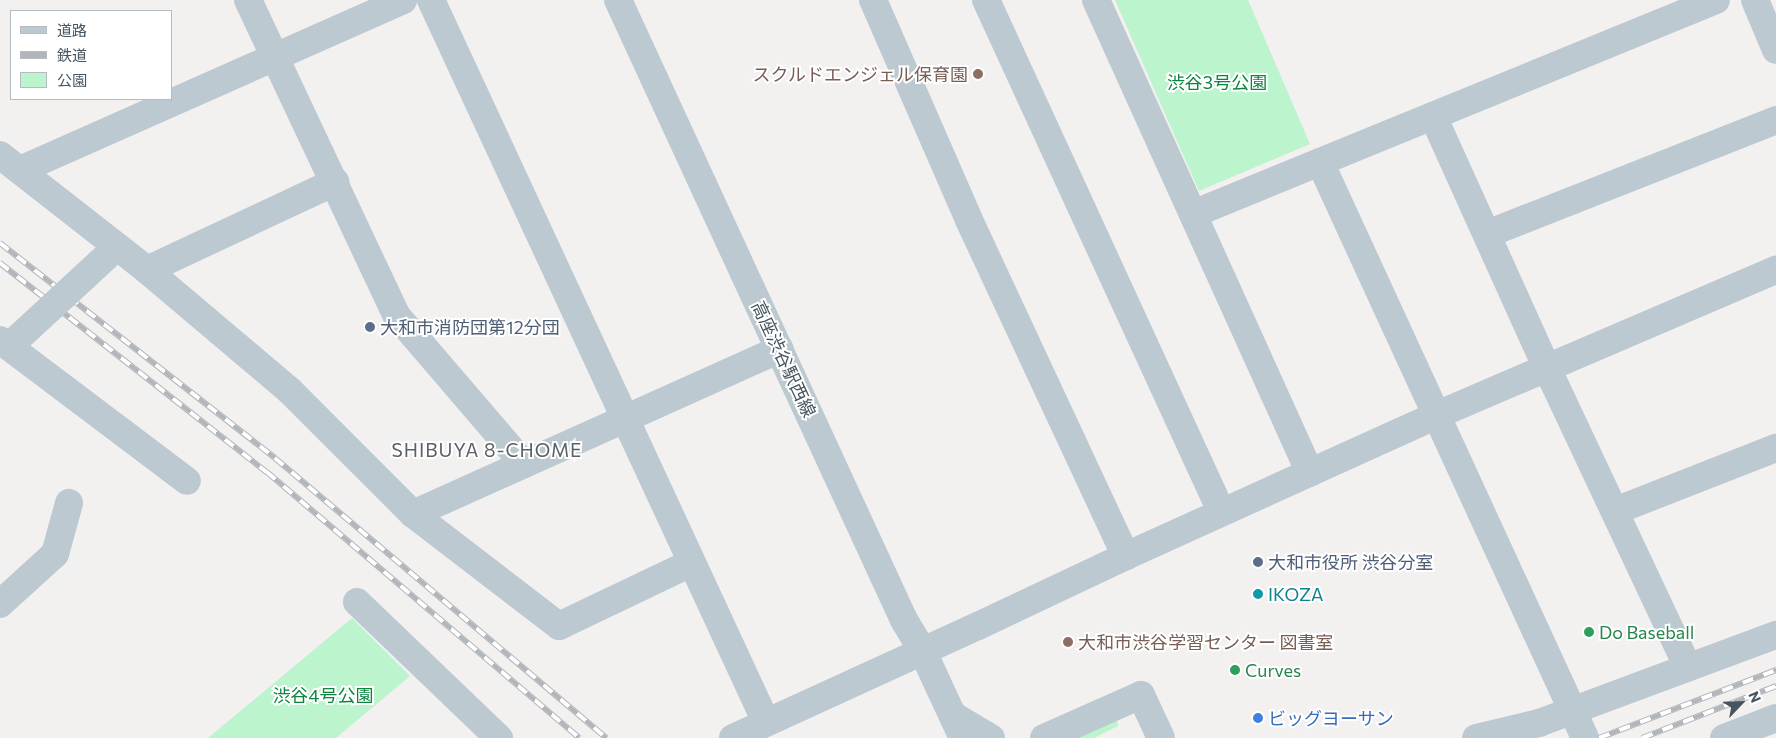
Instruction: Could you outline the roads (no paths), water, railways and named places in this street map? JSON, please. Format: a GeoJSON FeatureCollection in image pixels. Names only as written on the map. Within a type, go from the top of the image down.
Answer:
{"type":"FeatureCollection","features":[{"type":"Feature","properties":{"kind":"street"},"geometry":{"type":"LineString","coordinates":[[248,0],[277,57],[397,316],[524,464]]}},
{"type":"Feature","properties":{"kind":"street"},"geometry":{"type":"LineString","coordinates":[[172,98],[277,57],[403,0]]}},
{"type":"Feature","properties":{"kind":"street"},"geometry":{"type":"LineString","coordinates":[[431,0],[766,722]]}},
{"type":"Feature","properties":{"kind":"street","name":"高座渋谷駅西線"},"geometry":{"type":"LineString","coordinates":[[618,0],[904,620],[923,652],[959,727]]}},
{"type":"Feature","properties":{"kind":"street"},"geometry":{"type":"LineString","coordinates":[[873,0],[969,220],[1126,556]]}},
{"type":"Feature","properties":{"kind":"street"},"geometry":{"type":"LineString","coordinates":[[986,0],[1215,498]]}},
{"type":"Feature","properties":{"kind":"street"},"geometry":{"type":"LineString","coordinates":[[1096,0],[1310,473]]}},
{"type":"Feature","properties":{"kind":"street"},"geometry":{"type":"LineString","coordinates":[[1193,214],[1716,0]]}},
{"type":"Feature","properties":{"kind":"street"},"geometry":{"type":"LineString","coordinates":[[1755,0],[1776,50]]}},
{"type":"Feature","properties":{"kind":"street"},"geometry":{"type":"LineString","coordinates":[[168,100],[10,162],[112,251],[147,270],[290,391],[413,514],[559,626],[691,562]]}},
{"type":"Feature","properties":{"kind":"street"},"geometry":{"type":"LineString","coordinates":[[1433,116],[1547,368],[1688,668]]}},
{"type":"Feature","properties":{"kind":"street"},"geometry":{"type":"LineString","coordinates":[[1487,234],[1776,120]]}},
{"type":"Feature","properties":{"kind":"street"},"geometry":{"type":"LineString","coordinates":[[1320,162],[1585,738]]}},
{"type":"Feature","properties":{"kind":"street"},"geometry":{"type":"LineString","coordinates":[[147,270],[335,182]]}},
{"type":"Feature","properties":{"kind":"street"},"geometry":{"type":"LineString","coordinates":[[112,251],[6,346],[187,481]]}},
{"type":"Feature","properties":{"kind":"street"},"geometry":{"type":"LineString","coordinates":[[733,738],[923,652],[1126,556],[1437,415],[1776,270]]}},
{"type":"Feature","properties":{"kind":"street"},"geometry":{"type":"LineString","coordinates":[[413,514],[780,349]]}},
{"type":"Feature","properties":{"kind":"street"},"geometry":{"type":"LineString","coordinates":[[1615,511],[1776,448]]}},
{"type":"Feature","properties":{"kind":"street"},"geometry":{"type":"LineString","coordinates":[[0,604],[55,554],[69,503]]}},
{"type":"Feature","properties":{"kind":"street"},"geometry":{"type":"LineString","coordinates":[[357,602],[499,738]]}},
{"type":"Feature","properties":{"kind":"street"},"geometry":{"type":"LineString","coordinates":[[1476,738],[1539,723],[1776,635]]}},
{"type":"Feature","properties":{"kind":"street"},"geometry":{"type":"LineString","coordinates":[[1044,738],[1142,695],[1161,738]]}},
{"type":"Feature","properties":{"kind":"street"},"geometry":{"type":"LineString","coordinates":[[1724,738],[1776,718]]}},
{"type":"Feature","properties":{"kind":"street"},"geometry":{"type":"LineString","coordinates":[[959,727],[991,738]]}},
{"type":"Feature","properties":{"kind":"railway"},"geometry":{"type":"LineString","coordinates":[[0,243],[275,458],[606,738]]}},
{"type":"Feature","properties":{"kind":"railway"},"geometry":{"type":"LineString","coordinates":[[0,263],[267,472],[579,738]]}},
{"type":"Feature","properties":{"kind":"railway"},"geometry":{"type":"LineString","coordinates":[[1599,738],[1776,670]]}},
{"type":"Feature","properties":{"kind":"railway"},"geometry":{"type":"LineString","coordinates":[[1642,738],[1776,686]]}},
{"type":"Feature","properties":{"kind":"place","name":"スクルドエンジェル保育園"},"geometry":{"type":"Point","coordinates":[978,74]}},
{"type":"Feature","properties":{"kind":"place","name":"大和市消防団第12分団"},"geometry":{"type":"Point","coordinates":[370,327]}},
{"type":"Feature","properties":{"kind":"place","name":"大和市役所 渋谷分室"},"geometry":{"type":"Point","coordinates":[1258,562]}},
{"type":"Feature","properties":{"kind":"place","name":"IKOZA"},"geometry":{"type":"Point","coordinates":[1258,594]}},
{"type":"Feature","properties":{"kind":"place","name":"Do Baseball"},"geometry":{"type":"Point","coordinates":[1589,632]}},
{"type":"Feature","properties":{"kind":"place","name":"大和市渋谷学習センター 図書室"},"geometry":{"type":"Point","coordinates":[1068,642]}},
{"type":"Feature","properties":{"kind":"place","name":"Curves"},"geometry":{"type":"Point","coordinates":[1235,670]}},
{"type":"Feature","properties":{"kind":"place","name":"ビッグヨーサン"},"geometry":{"type":"Point","coordinates":[1258,718]}},
{"type":"Feature","properties":{"kind":"district","name":"SHIBUYA 8-CHOME"},"geometry":{"type":"Point","coordinates":[487,450]}},
{"type":"Feature","properties":{"kind":"park label","name":"渋谷3号公園"},"geometry":{"type":"Point","coordinates":[1217,82]}},
{"type":"Feature","properties":{"kind":"park label","name":"渋谷4号公園"},"geometry":{"type":"Point","coordinates":[323,695]}}]}
